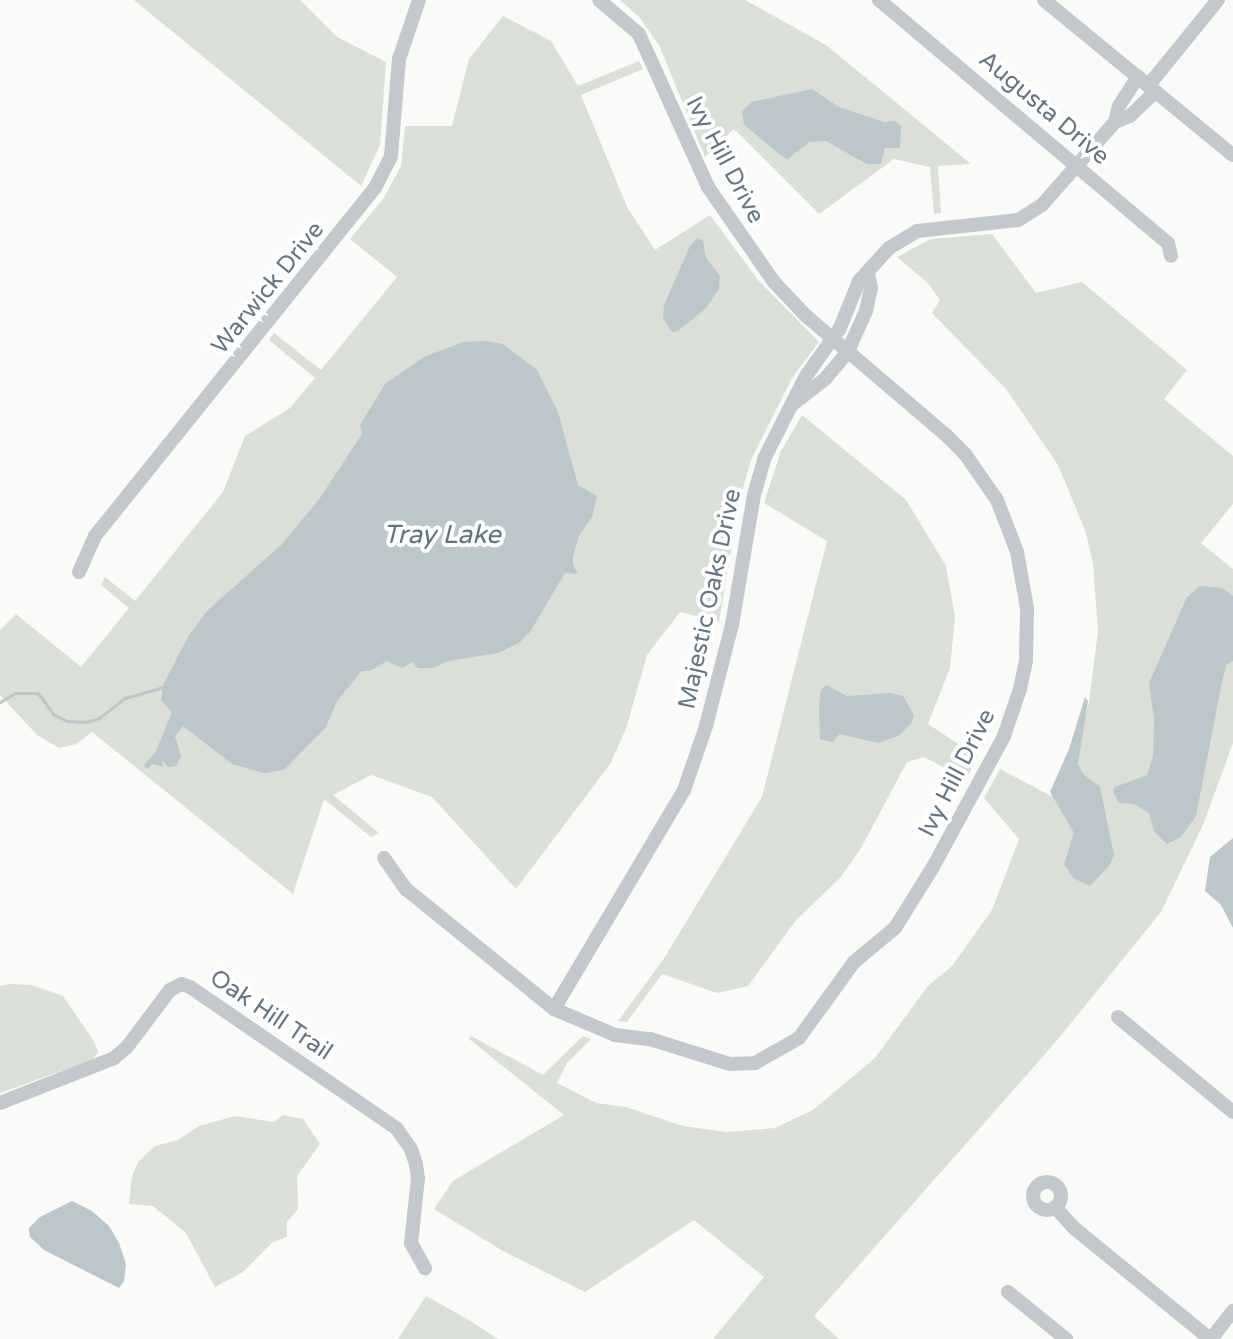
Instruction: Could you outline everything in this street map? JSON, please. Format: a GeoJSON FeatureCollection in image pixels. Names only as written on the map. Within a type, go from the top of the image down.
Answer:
{"type":"FeatureCollection","features":[{"type":"Feature","properties":{"kind":"street","name":"Warwick Drive"},"geometry":{"type":"LineString","coordinates":[[79,572],[95,536],[375,188],[391,156],[399,59],[419,0]]}},
{"type":"Feature","properties":{"kind":"street","name":"Ivy Hill Drive"},"geometry":{"type":"LineString","coordinates":[[384,858],[406,889],[554,1009],[597,1030],[650,1039],[730,1064],[755,1063],[773,1056],[799,1038],[854,962],[895,928],[933,867],[1004,736],[1020,689],[1028,634],[1023,580],[1008,525],[997,500],[965,454],[793,304],[740,238],[686,146],[639,34],[631,24],[599,0]]}},
{"type":"Feature","properties":{"kind":"street","name":"Augusta Drive"},"geometry":{"type":"LineString","coordinates":[[879,0],[1168,243],[1171,256]]}},
{"type":"Feature","properties":{"kind":"street"},"geometry":{"type":"LineString","coordinates":[[1044,0],[1233,155]]}},
{"type":"Feature","properties":{"kind":"street"},"geometry":{"type":"LineString","coordinates":[[1147,85],[1218,0]]}},
{"type":"Feature","properties":{"kind":"street","name":"Majestic Oaks Drive"},"geometry":{"type":"LineString","coordinates":[[1115,122],[1130,116],[1147,85]]}},
{"type":"Feature","properties":{"kind":"street","name":"Majestic Oaks Drive"},"geometry":{"type":"LineString","coordinates":[[554,1009],[684,790],[706,726],[732,625],[754,495],[764,459],[806,376],[833,340],[859,281],[889,248],[917,231],[1002,222],[1030,214],[1053,196],[1079,166],[1115,122],[1119,106],[1147,85]]}},
{"type":"Feature","properties":{"kind":"street","name":"Majestic Oaks Drive"},"geometry":{"type":"LineString","coordinates":[[790,406],[825,379],[847,353],[866,311],[871,288],[868,274]]}},
{"type":"Feature","properties":{"kind":"street","name":"Oak Hill Trail"},"geometry":{"type":"LineString","coordinates":[[0,1103],[55,1085],[114,1058],[127,1047],[170,990],[182,984],[190,987],[397,1129],[411,1149],[416,1164],[418,1178],[411,1243],[425,1268]]}},
{"type":"Feature","properties":{"kind":"street"},"geometry":{"type":"LineString","coordinates":[[1118,1017],[1233,1112]]}},
{"type":"Feature","properties":{"kind":"street"},"geometry":{"type":"LineString","coordinates":[[1055,1207],[1074,1228],[1210,1339],[1233,1311]]}},
{"type":"Feature","properties":{"kind":"street"},"geometry":{"type":"LineString","coordinates":[[1008,1292],[1066,1339]]}},
{"type":"Feature","properties":{"kind":"shaded area"},"geometry":{"type":"Polygon","coordinates":[[[134,0],[300,0],[337,37],[386,62],[380,145],[361,186],[134,0]]]}},
{"type":"Feature","properties":{"kind":"shaded area"},"geometry":{"type":"Polygon","coordinates":[[[620,0],[745,0],[826,45],[971,164],[938,166],[941,213],[934,214],[930,167],[894,159],[819,214],[734,129],[705,157],[659,45],[639,17],[620,0]]]}},
{"type":"Feature","properties":{"kind":"shaded area"},"geometry":{"type":"Polygon","coordinates":[[[503,16],[551,41],[578,86],[639,61],[643,69],[581,95],[627,207],[655,250],[710,215],[758,280],[819,342],[792,378],[751,460],[739,502],[719,622],[680,612],[647,655],[626,729],[610,764],[516,889],[432,797],[371,775],[333,795],[379,833],[371,837],[324,799],[293,894],[92,732],[76,744],[59,748],[37,735],[0,695],[0,630],[16,614],[81,667],[129,608],[101,585],[105,577],[135,601],[223,492],[245,436],[290,408],[315,378],[269,340],[274,333],[321,370],[397,277],[350,239],[383,199],[401,166],[405,126],[452,126],[469,59],[503,16]]]}},
{"type":"Feature","properties":{"kind":"shaded area"},"geometry":{"type":"Polygon","coordinates":[[[992,234],[1036,293],[1082,282],[1187,370],[1164,399],[1233,456],[1233,504],[1201,543],[1233,569],[1233,743],[1203,825],[1161,912],[1054,1044],[814,1316],[839,1339],[713,1339],[764,1277],[694,1220],[585,1292],[503,1251],[434,1209],[453,1181],[564,1115],[469,1039],[471,1036],[543,1075],[583,1036],[591,1039],[567,1063],[557,1083],[596,1103],[626,1107],[683,1126],[726,1132],[775,1128],[813,1110],[875,1058],[928,986],[952,966],[992,910],[1019,839],[984,798],[1000,769],[1053,797],[1089,702],[1098,632],[1093,563],[1085,530],[1058,465],[1006,389],[932,313],[940,300],[928,283],[897,257],[931,239],[992,234]]]}},
{"type":"Feature","properties":{"kind":"shaded area"},"geometry":{"type":"Polygon","coordinates":[[[802,415],[906,500],[946,566],[955,617],[950,668],[928,724],[978,757],[966,779],[924,757],[907,762],[861,848],[840,878],[796,920],[748,986],[717,993],[662,974],[627,1022],[618,1021],[663,960],[762,797],[827,541],[764,503],[781,451],[802,415]]]}},
{"type":"Feature","properties":{"kind":"shaded area"},"geometry":{"type":"Polygon","coordinates":[[[31,985],[63,996],[95,1043],[98,1052],[92,1060],[0,1093],[0,986],[31,985]]]}},
{"type":"Feature","properties":{"kind":"shaded area"},"geometry":{"type":"Polygon","coordinates":[[[283,1115],[303,1119],[320,1144],[297,1176],[298,1209],[287,1222],[287,1237],[273,1242],[243,1272],[215,1287],[186,1233],[153,1206],[129,1204],[132,1176],[138,1162],[155,1146],[178,1140],[199,1126],[235,1116],[274,1122],[283,1115]]]}},
{"type":"Feature","properties":{"kind":"shaded area"},"geometry":{"type":"Polygon","coordinates":[[[426,1296],[469,1320],[498,1339],[398,1339],[426,1296]]]}},
{"type":"Feature","properties":{"kind":"water"},"geometry":{"type":"Polygon","coordinates":[[[812,89],[839,107],[884,122],[895,121],[901,126],[900,148],[885,148],[881,164],[867,164],[826,141],[809,142],[787,160],[744,125],[742,111],[751,102],[812,89]]]}},
{"type":"Feature","properties":{"kind":"water"},"geometry":{"type":"Polygon","coordinates":[[[698,238],[703,241],[706,258],[720,276],[719,289],[707,307],[678,331],[672,332],[663,318],[664,305],[690,246],[698,238]]]}},
{"type":"Feature","properties":{"kind":"water","name":"Tray Lake"},"geometry":{"type":"Polygon","coordinates":[[[463,342],[503,344],[537,370],[558,412],[578,485],[597,496],[592,517],[579,536],[573,556],[573,565],[578,574],[565,573],[530,632],[519,643],[498,653],[448,661],[433,668],[418,668],[412,662],[402,668],[387,661],[370,671],[362,671],[337,701],[326,727],[284,770],[264,773],[232,764],[183,726],[175,736],[181,756],[176,766],[168,767],[162,760],[163,767],[153,764],[147,769],[144,765],[156,751],[172,712],[161,700],[163,685],[189,635],[208,610],[281,545],[320,498],[362,434],[360,425],[385,384],[424,357],[463,342]]]}},
{"type":"Feature","properties":{"kind":"water"},"geometry":{"type":"Polygon","coordinates":[[[1200,586],[1222,588],[1233,596],[1233,661],[1226,665],[1196,816],[1181,837],[1167,844],[1154,831],[1149,813],[1134,804],[1119,803],[1113,792],[1115,787],[1147,775],[1153,757],[1154,718],[1149,683],[1187,597],[1200,586]]]}},
{"type":"Feature","properties":{"kind":"water"},"geometry":{"type":"Polygon","coordinates":[[[826,685],[847,696],[890,693],[903,696],[914,715],[911,724],[898,736],[878,743],[840,734],[832,742],[820,739],[819,707],[821,690],[826,685]]]}},
{"type":"Feature","properties":{"kind":"water"},"geometry":{"type":"Polygon","coordinates":[[[1085,697],[1088,701],[1078,764],[1083,774],[1100,787],[1114,855],[1109,866],[1090,886],[1073,878],[1064,864],[1074,833],[1050,792],[1069,749],[1085,697]]]}},
{"type":"Feature","properties":{"kind":"water"},"geometry":{"type":"Polygon","coordinates":[[[1233,838],[1233,928],[1221,905],[1205,891],[1210,857],[1233,838]]]}},
{"type":"Feature","properties":{"kind":"water"},"geometry":{"type":"Polygon","coordinates":[[[72,1201],[92,1211],[109,1226],[119,1243],[126,1264],[124,1281],[119,1288],[44,1250],[30,1237],[29,1228],[40,1217],[72,1201]]]}},
{"type":"Feature","properties":{"kind":"waterway"},"geometry":{"type":"LineString","coordinates":[[0,702],[15,693],[38,693],[53,714],[67,721],[86,722],[99,718],[125,698],[163,687]]}}]}
